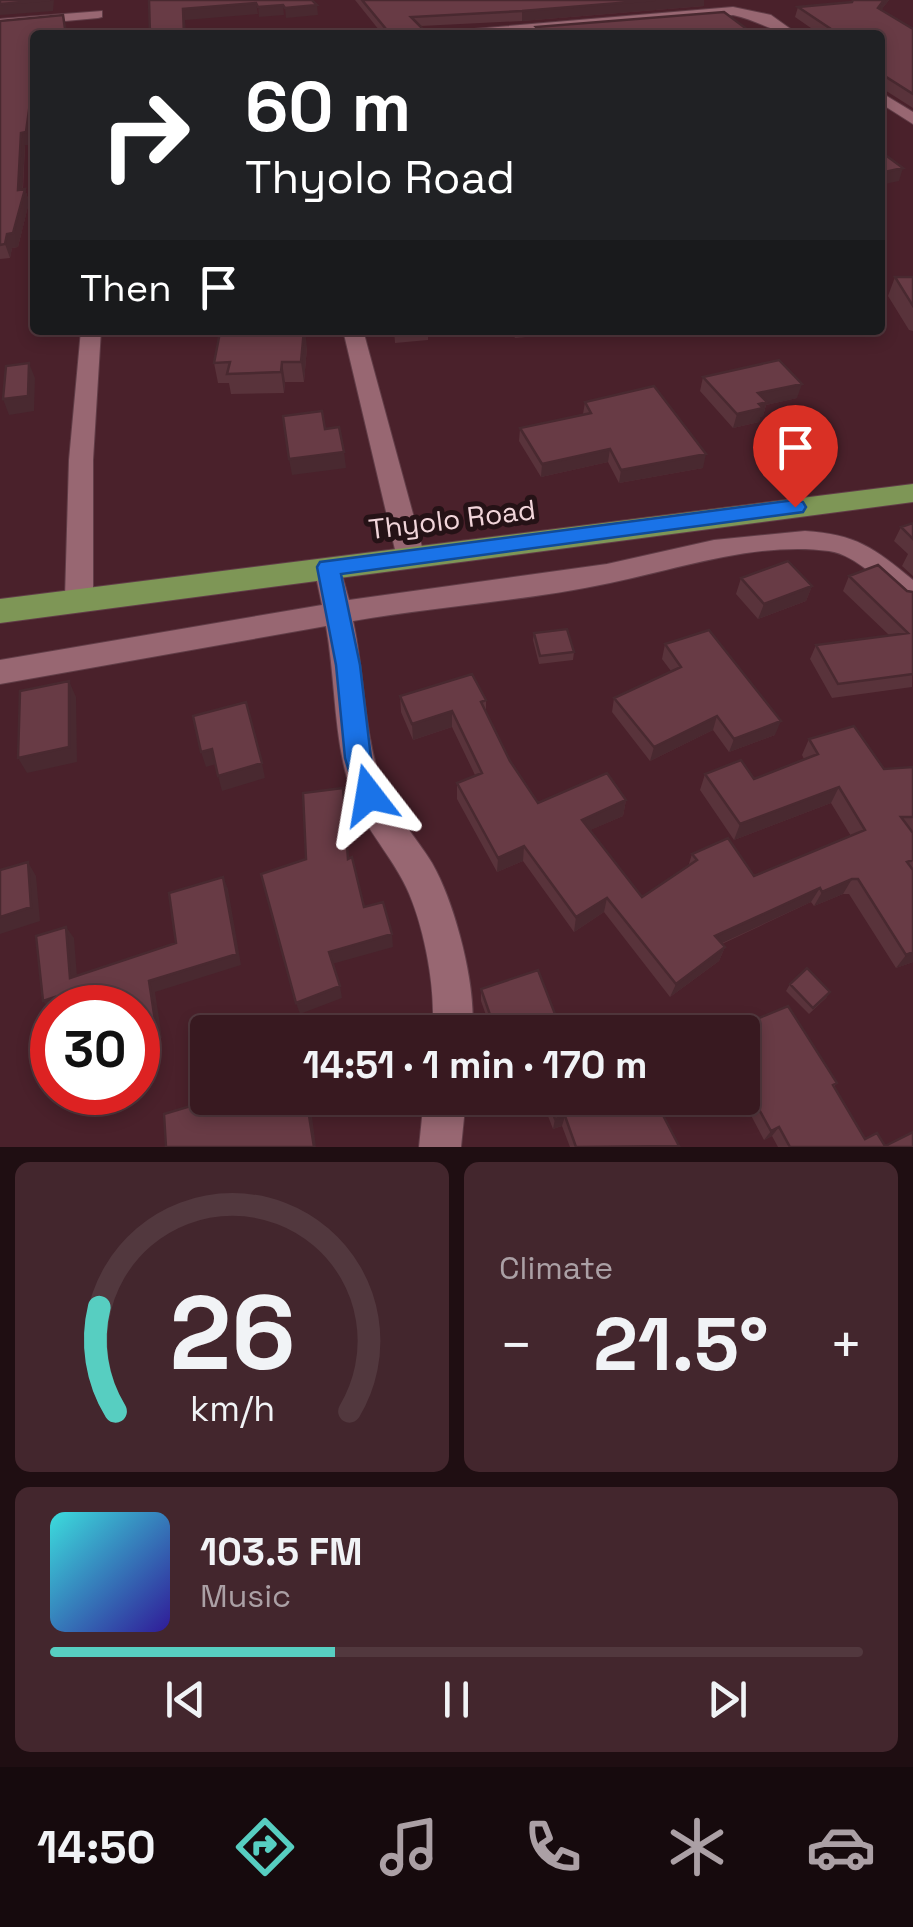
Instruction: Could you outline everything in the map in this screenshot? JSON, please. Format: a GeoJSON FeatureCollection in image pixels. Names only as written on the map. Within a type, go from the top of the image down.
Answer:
{"type":"FeatureCollection","features":[{"type":"Feature","properties":{"kind":"highway","name":"Thyolo Road"},"geometry":{"type":"LineString","coordinates":[[0,611],[913,493]]}},
{"type":"Feature","properties":{"kind":"street"},"geometry":{"type":"LineString","coordinates":[[511,30],[733,10],[767,18],[785,30]]}},
{"type":"Feature","properties":{"kind":"street"},"geometry":{"type":"LineString","coordinates":[[0,23],[98,13]]}},
{"type":"Feature","properties":{"kind":"street"},"geometry":{"type":"LineString","coordinates":[[885,99],[913,119]]}},
{"type":"Feature","properties":{"kind":"street"},"geometry":{"type":"LineString","coordinates":[[79,598],[81,460],[91,335]]}},
{"type":"Feature","properties":{"kind":"street"},"geometry":{"type":"LineString","coordinates":[[354,335],[411,558]]}},
{"type":"Feature","properties":{"kind":"street"},"geometry":{"type":"LineString","coordinates":[[677,521],[714,550]]}},
{"type":"Feature","properties":{"kind":"street"},"geometry":{"type":"LineString","coordinates":[[0,672],[337,613],[607,574],[714,550],[805,540],[836,542],[862,552],[913,595]]}},
{"type":"Feature","properties":{"kind":"street"},"geometry":{"type":"LineString","coordinates":[[458,553],[474,591]]}},
{"type":"Feature","properties":{"kind":"street"},"geometry":{"type":"LineString","coordinates":[[328,567],[348,665],[358,758],[369,795],[421,878],[442,947],[454,1015]]}},
{"type":"Feature","properties":{"kind":"street"},"geometry":{"type":"LineString","coordinates":[[440,1147],[443,1115]]}},
{"type":"Feature","properties":{"kind":"building"},"geometry":{"type":"Polygon","coordinates":[[[0,0],[50,0],[0,4],[0,0]]]}},
{"type":"Feature","properties":{"kind":"building"},"geometry":{"type":"Polygon","coordinates":[[[149,0],[312,0],[317,5],[285,8],[258,7],[256,3],[183,9],[184,30],[150,30],[149,0]]]}},
{"type":"Feature","properties":{"kind":"building"},"geometry":{"type":"Polygon","coordinates":[[[362,0],[655,0],[411,17],[424,30],[387,30],[362,0]]]}},
{"type":"Feature","properties":{"kind":"building"},"geometry":{"type":"Polygon","coordinates":[[[884,0],[878,8],[913,29],[913,94],[885,76],[885,30],[832,30],[798,7],[884,0]]]}},
{"type":"Feature","properties":{"kind":"building"},"geometry":{"type":"Polygon","coordinates":[[[724,12],[748,30],[539,30],[536,27],[724,12]]]}},
{"type":"Feature","properties":{"kind":"building"},"geometry":{"type":"Polygon","coordinates":[[[63,15],[65,30],[30,30],[30,103],[26,132],[21,133],[18,190],[25,189],[13,233],[7,234],[5,244],[0,245],[0,21],[63,15]]]}},
{"type":"Feature","properties":{"kind":"building"},"geometry":{"type":"Polygon","coordinates":[[[885,155],[903,168],[885,172],[885,155]]]}},
{"type":"Feature","properties":{"kind":"building"},"geometry":{"type":"Polygon","coordinates":[[[895,277],[913,277],[913,306],[895,277]]]}},
{"type":"Feature","properties":{"kind":"building"},"geometry":{"type":"Polygon","coordinates":[[[219,335],[304,335],[301,362],[282,362],[281,372],[227,374],[230,362],[214,363],[219,335]]]}},
{"type":"Feature","properties":{"kind":"building"},"geometry":{"type":"Polygon","coordinates":[[[779,360],[802,384],[758,393],[767,402],[759,404],[763,408],[737,414],[703,377],[779,360]]]}},
{"type":"Feature","properties":{"kind":"building"},"geometry":{"type":"Polygon","coordinates":[[[29,363],[28,396],[3,399],[6,366],[29,363]]]}},
{"type":"Feature","properties":{"kind":"building"},"geometry":{"type":"Polygon","coordinates":[[[654,386],[706,454],[621,470],[610,449],[542,464],[520,428],[591,413],[585,402],[654,386]]]}},
{"type":"Feature","properties":{"kind":"building"},"geometry":{"type":"Polygon","coordinates":[[[322,411],[325,429],[339,427],[344,452],[289,459],[283,416],[322,411]]]}},
{"type":"Feature","properties":{"kind":"building"},"geometry":{"type":"Polygon","coordinates":[[[913,523],[913,539],[901,527],[913,523]]]}},
{"type":"Feature","properties":{"kind":"building"},"geometry":{"type":"Polygon","coordinates":[[[788,561],[812,586],[764,604],[741,578],[788,561]]]}},
{"type":"Feature","properties":{"kind":"building"},"geometry":{"type":"Polygon","coordinates":[[[878,565],[913,592],[913,674],[838,684],[816,645],[908,633],[849,576],[878,565]]]}},
{"type":"Feature","properties":{"kind":"building"},"geometry":{"type":"Polygon","coordinates":[[[567,629],[574,652],[540,656],[534,633],[567,629]]]}},
{"type":"Feature","properties":{"kind":"building"},"geometry":{"type":"Polygon","coordinates":[[[709,630],[781,721],[734,739],[717,716],[654,747],[614,698],[681,667],[665,644],[709,630]]]}},
{"type":"Feature","properties":{"kind":"building"},"geometry":{"type":"Polygon","coordinates":[[[472,674],[510,761],[538,803],[607,773],[626,800],[582,820],[642,897],[697,860],[692,854],[728,838],[754,876],[865,830],[839,787],[740,824],[705,774],[741,760],[754,779],[818,754],[809,739],[854,726],[884,769],[913,767],[913,817],[901,817],[913,833],[913,860],[907,862],[913,870],[913,952],[906,955],[858,879],[852,879],[822,892],[820,888],[715,936],[725,947],[676,984],[607,898],[576,917],[524,846],[498,858],[457,783],[482,773],[452,711],[412,724],[400,696],[472,674]]]}},
{"type":"Feature","properties":{"kind":"building"},"geometry":{"type":"Polygon","coordinates":[[[69,681],[69,747],[18,758],[20,691],[69,681]]]}},
{"type":"Feature","properties":{"kind":"building"},"geometry":{"type":"Polygon","coordinates":[[[246,702],[262,763],[218,776],[212,749],[201,752],[193,716],[246,702]]]}},
{"type":"Feature","properties":{"kind":"building"},"geometry":{"type":"Polygon","coordinates":[[[343,788],[348,859],[352,857],[364,907],[383,902],[392,934],[329,952],[340,986],[296,1003],[261,874],[306,859],[303,793],[343,788]]]}},
{"type":"Feature","properties":{"kind":"building"},"geometry":{"type":"Polygon","coordinates":[[[28,862],[31,907],[0,917],[0,870],[28,862]]]}},
{"type":"Feature","properties":{"kind":"building"},"geometry":{"type":"Polygon","coordinates":[[[223,877],[237,954],[149,981],[150,985],[41,985],[36,936],[66,927],[70,978],[176,943],[169,893],[223,877]]]}},
{"type":"Feature","properties":{"kind":"building"},"geometry":{"type":"Polygon","coordinates":[[[807,968],[830,992],[813,1008],[790,984],[807,968]]]}},
{"type":"Feature","properties":{"kind":"building"},"geometry":{"type":"Polygon","coordinates":[[[538,970],[555,1015],[490,1015],[481,989],[538,970]]]}},
{"type":"Feature","properties":{"kind":"building"},"geometry":{"type":"Polygon","coordinates":[[[788,1006],[837,1083],[833,1085],[865,1139],[877,1133],[885,1146],[913,1132],[913,1147],[790,1147],[779,1127],[771,1131],[760,1111],[760,1018],[788,1006]]]}},
{"type":"Feature","properties":{"kind":"building"},"geometry":{"type":"Polygon","coordinates":[[[190,1106],[190,1115],[309,1115],[314,1147],[166,1147],[164,1114],[190,1106]]]}},
{"type":"Feature","properties":{"kind":"building"},"geometry":{"type":"Polygon","coordinates":[[[553,1115],[663,1115],[679,1146],[576,1147],[565,1116],[555,1119],[553,1115]]]}},
{"type":"Feature","properties":{"kind":"route"},"geometry":{"type":"LineString","coordinates":[[369,795],[358,758],[348,665],[328,567],[795,507]]}}]}
